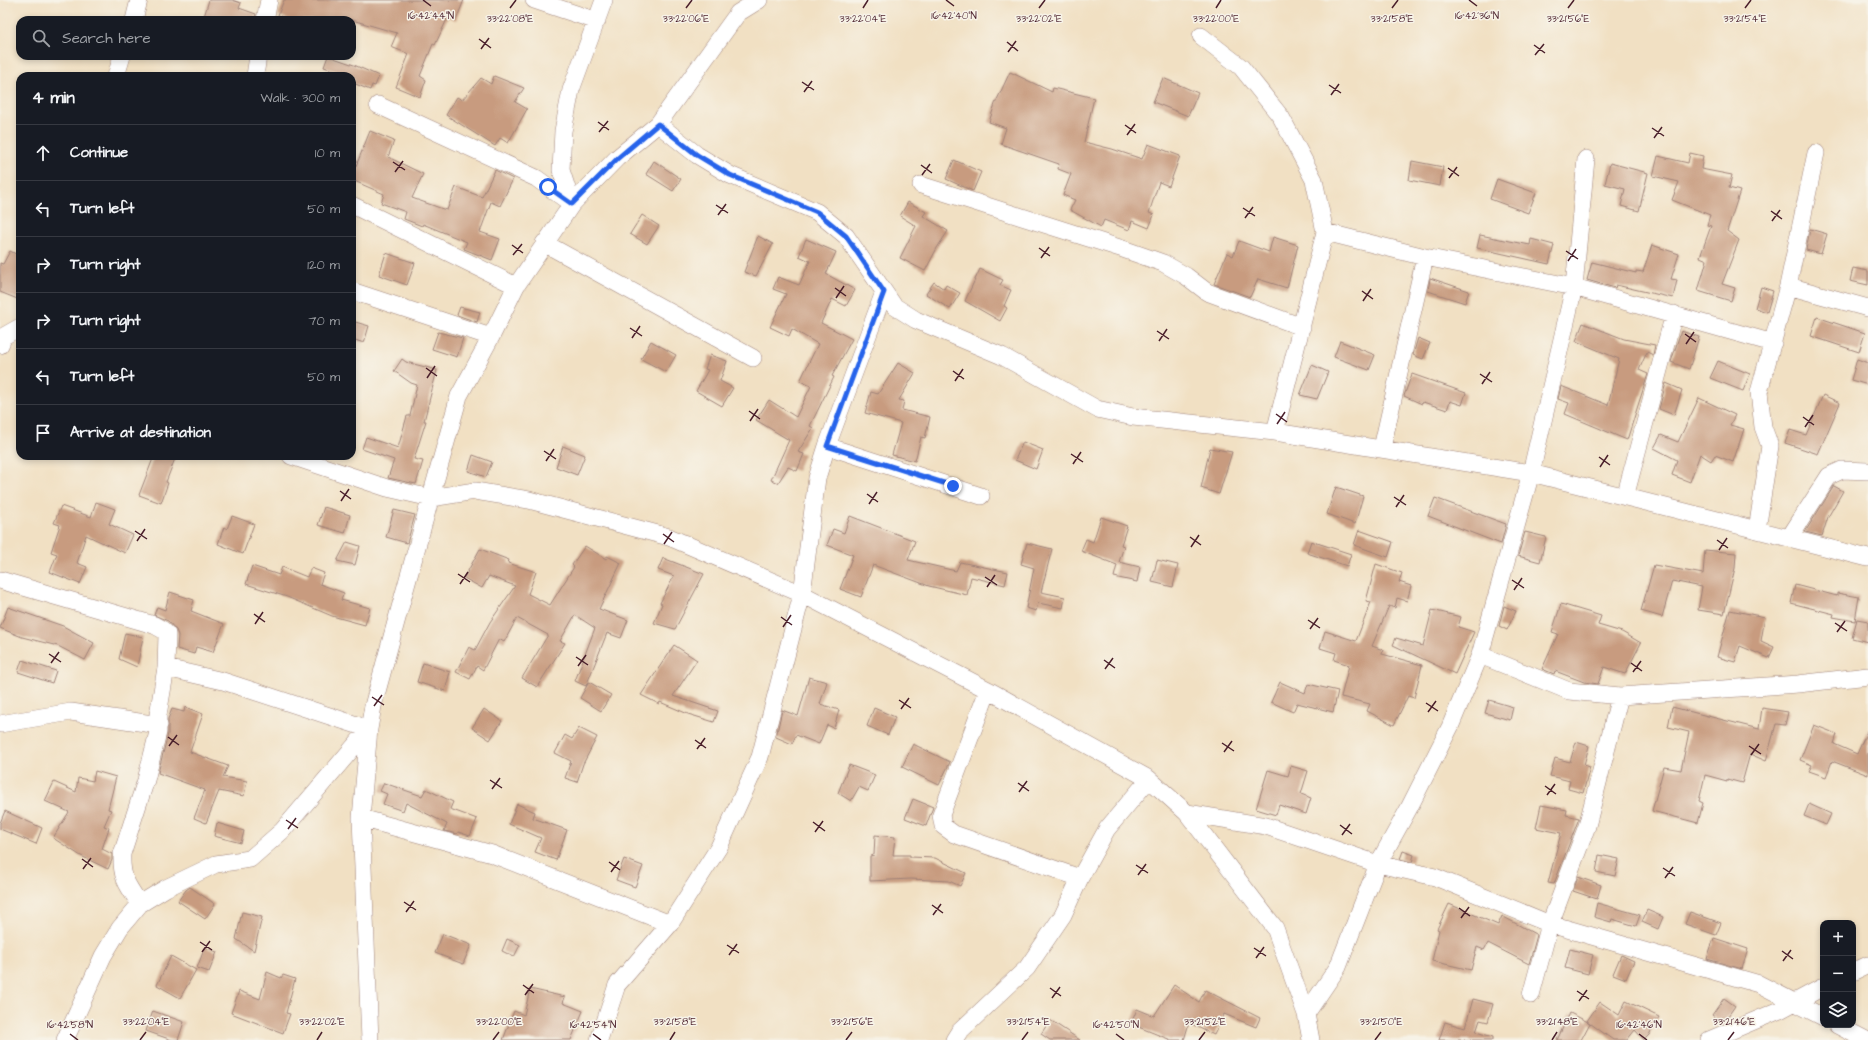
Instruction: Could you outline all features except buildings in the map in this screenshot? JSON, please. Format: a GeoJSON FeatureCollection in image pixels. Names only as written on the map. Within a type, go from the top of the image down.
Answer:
{"type":"FeatureCollection","features":[{"type":"Feature","properties":{"kind":"street"},"geometry":{"type":"LineString","coordinates":[[135,16],[139,0]]}},
{"type":"Feature","properties":{"kind":"street"},"geometry":{"type":"LineString","coordinates":[[266,16],[269,0]]}},
{"type":"Feature","properties":{"kind":"street"},"geometry":{"type":"LineString","coordinates":[[534,0],[597,21]]}},
{"type":"Feature","properties":{"kind":"street"},"geometry":{"type":"LineString","coordinates":[[572,204],[561,170],[563,132],[571,90],[604,0]]}},
{"type":"Feature","properties":{"kind":"street"},"geometry":{"type":"LineString","coordinates":[[370,1040],[361,818],[369,729],[375,698],[459,396],[491,338],[516,286],[572,204],[618,158],[658,124],[738,13],[759,0]]}},
{"type":"Feature","properties":{"kind":"street"},"geometry":{"type":"LineString","coordinates":[[1201,36],[1241,66],[1281,117],[1314,180],[1325,232],[1275,432]]}},
{"type":"Feature","properties":{"kind":"street"},"geometry":{"type":"LineString","coordinates":[[117,72],[121,60]]}},
{"type":"Feature","properties":{"kind":"street"},"geometry":{"type":"LineString","coordinates":[[255,72],[257,60]]}},
{"type":"Feature","properties":{"kind":"street"},"geometry":{"type":"LineString","coordinates":[[378,105],[536,178],[572,204]]}},
{"type":"Feature","properties":{"kind":"street"},"geometry":{"type":"LineString","coordinates":[[658,124],[697,155],[730,175],[817,212],[846,236],[894,306],[916,320],[1002,356],[1097,409],[1133,417],[1275,432],[1531,473],[1868,558]]}},
{"type":"Feature","properties":{"kind":"street"},"geometry":{"type":"LineString","coordinates":[[1756,530],[1770,446],[1763,427],[1759,392],[1788,286],[1816,154]]}},
{"type":"Feature","properties":{"kind":"street"},"geometry":{"type":"LineString","coordinates":[[1306,1014],[1338,967],[1378,864],[1409,808],[1450,727],[1480,655],[1531,473],[1574,287],[1586,159]]}},
{"type":"Feature","properties":{"kind":"street"},"geometry":{"type":"LineString","coordinates":[[920,184],[1156,261],[1186,276],[1207,292],[1302,327]]}},
{"type":"Feature","properties":{"kind":"street"},"geometry":{"type":"LineString","coordinates":[[356,206],[516,286]]}},
{"type":"Feature","properties":{"kind":"street"},"geometry":{"type":"LineString","coordinates":[[1325,232],[1424,257],[1574,287],[1773,343]]}},
{"type":"Feature","properties":{"kind":"street"},"geometry":{"type":"LineString","coordinates":[[544,243],[753,358]]}},
{"type":"Feature","properties":{"kind":"street"},"geometry":{"type":"LineString","coordinates":[[1382,448],[1424,257]]}},
{"type":"Feature","properties":{"kind":"street"},"geometry":{"type":"LineString","coordinates":[[1788,286],[1868,308]]}},
{"type":"Feature","properties":{"kind":"street"},"geometry":{"type":"LineString","coordinates":[[356,292],[491,338]]}},
{"type":"Feature","properties":{"kind":"street"},"geometry":{"type":"LineString","coordinates":[[599,1040],[617,985],[670,924],[719,847],[760,757],[802,594],[818,478],[827,446],[884,292]]}},
{"type":"Feature","properties":{"kind":"street"},"geometry":{"type":"LineString","coordinates":[[1625,497],[1674,314]]}},
{"type":"Feature","properties":{"kind":"street"},"geometry":{"type":"LineString","coordinates":[[1,338],[16,329]]}},
{"type":"Feature","properties":{"kind":"street"},"geometry":{"type":"LineString","coordinates":[[827,446],[981,496]]}},
{"type":"Feature","properties":{"kind":"street"},"geometry":{"type":"LineString","coordinates":[[304,460],[387,488],[431,498],[475,491],[529,500],[669,537],[802,594],[988,690],[1149,779],[1187,812],[1275,928],[1306,1014],[1311,1040]]}},
{"type":"Feature","properties":{"kind":"street"},"geometry":{"type":"LineString","coordinates":[[1789,538],[1829,476],[1842,470],[1868,471]]}},
{"type":"Feature","properties":{"kind":"street"},"geometry":{"type":"LineString","coordinates":[[0,580],[154,625],[167,634],[166,668],[158,714],[159,725],[146,780],[122,854],[124,880],[140,904]]}},
{"type":"Feature","properties":{"kind":"street"},"geometry":{"type":"LineString","coordinates":[[1480,655],[1569,691],[1620,696],[1798,684],[1868,676]]}},
{"type":"Feature","properties":{"kind":"street"},"geometry":{"type":"LineString","coordinates":[[166,668],[223,681],[369,729]]}},
{"type":"Feature","properties":{"kind":"street"},"geometry":{"type":"LineString","coordinates":[[988,690],[941,816],[943,826],[954,834],[1080,878]]}},
{"type":"Feature","properties":{"kind":"street"},"geometry":{"type":"LineString","coordinates":[[1530,995],[1550,924],[1588,826],[1620,696]]}},
{"type":"Feature","properties":{"kind":"street"},"geometry":{"type":"LineString","coordinates":[[0,724],[71,712],[159,725]]}},
{"type":"Feature","properties":{"kind":"street"},"geometry":{"type":"LineString","coordinates":[[65,1040],[103,956],[120,928],[140,904],[166,888],[216,864],[250,859],[282,831],[369,729]]}},
{"type":"Feature","properties":{"kind":"street"},"geometry":{"type":"LineString","coordinates":[[954,1040],[959,1032],[1027,968],[1063,915],[1080,878],[1107,829],[1149,779]]}},
{"type":"Feature","properties":{"kind":"street"},"geometry":{"type":"LineString","coordinates":[[1187,812],[1266,826],[1378,864],[1435,876],[1550,924],[1759,984],[1820,1016]]}},
{"type":"Feature","properties":{"kind":"street"},"geometry":{"type":"LineString","coordinates":[[361,818],[492,854],[670,924]]}},
{"type":"Feature","properties":{"kind":"street"},"geometry":{"type":"LineString","coordinates":[[1856,971],[1868,965]]}},
{"type":"Feature","properties":{"kind":"street"},"geometry":{"type":"LineString","coordinates":[[1709,1040],[1820,989]]}},
{"type":"Feature","properties":{"kind":"street"},"geometry":{"type":"LineString","coordinates":[[1843,1028],[1866,1040]]}},
{"type":"Feature","properties":{"kind":"route"},"geometry":{"type":"LineString","coordinates":[[548,187],[572,204],[618,158],[658,124],[697,155],[730,175],[817,212],[846,236],[884,292],[827,446],[953,486]]}}]}
